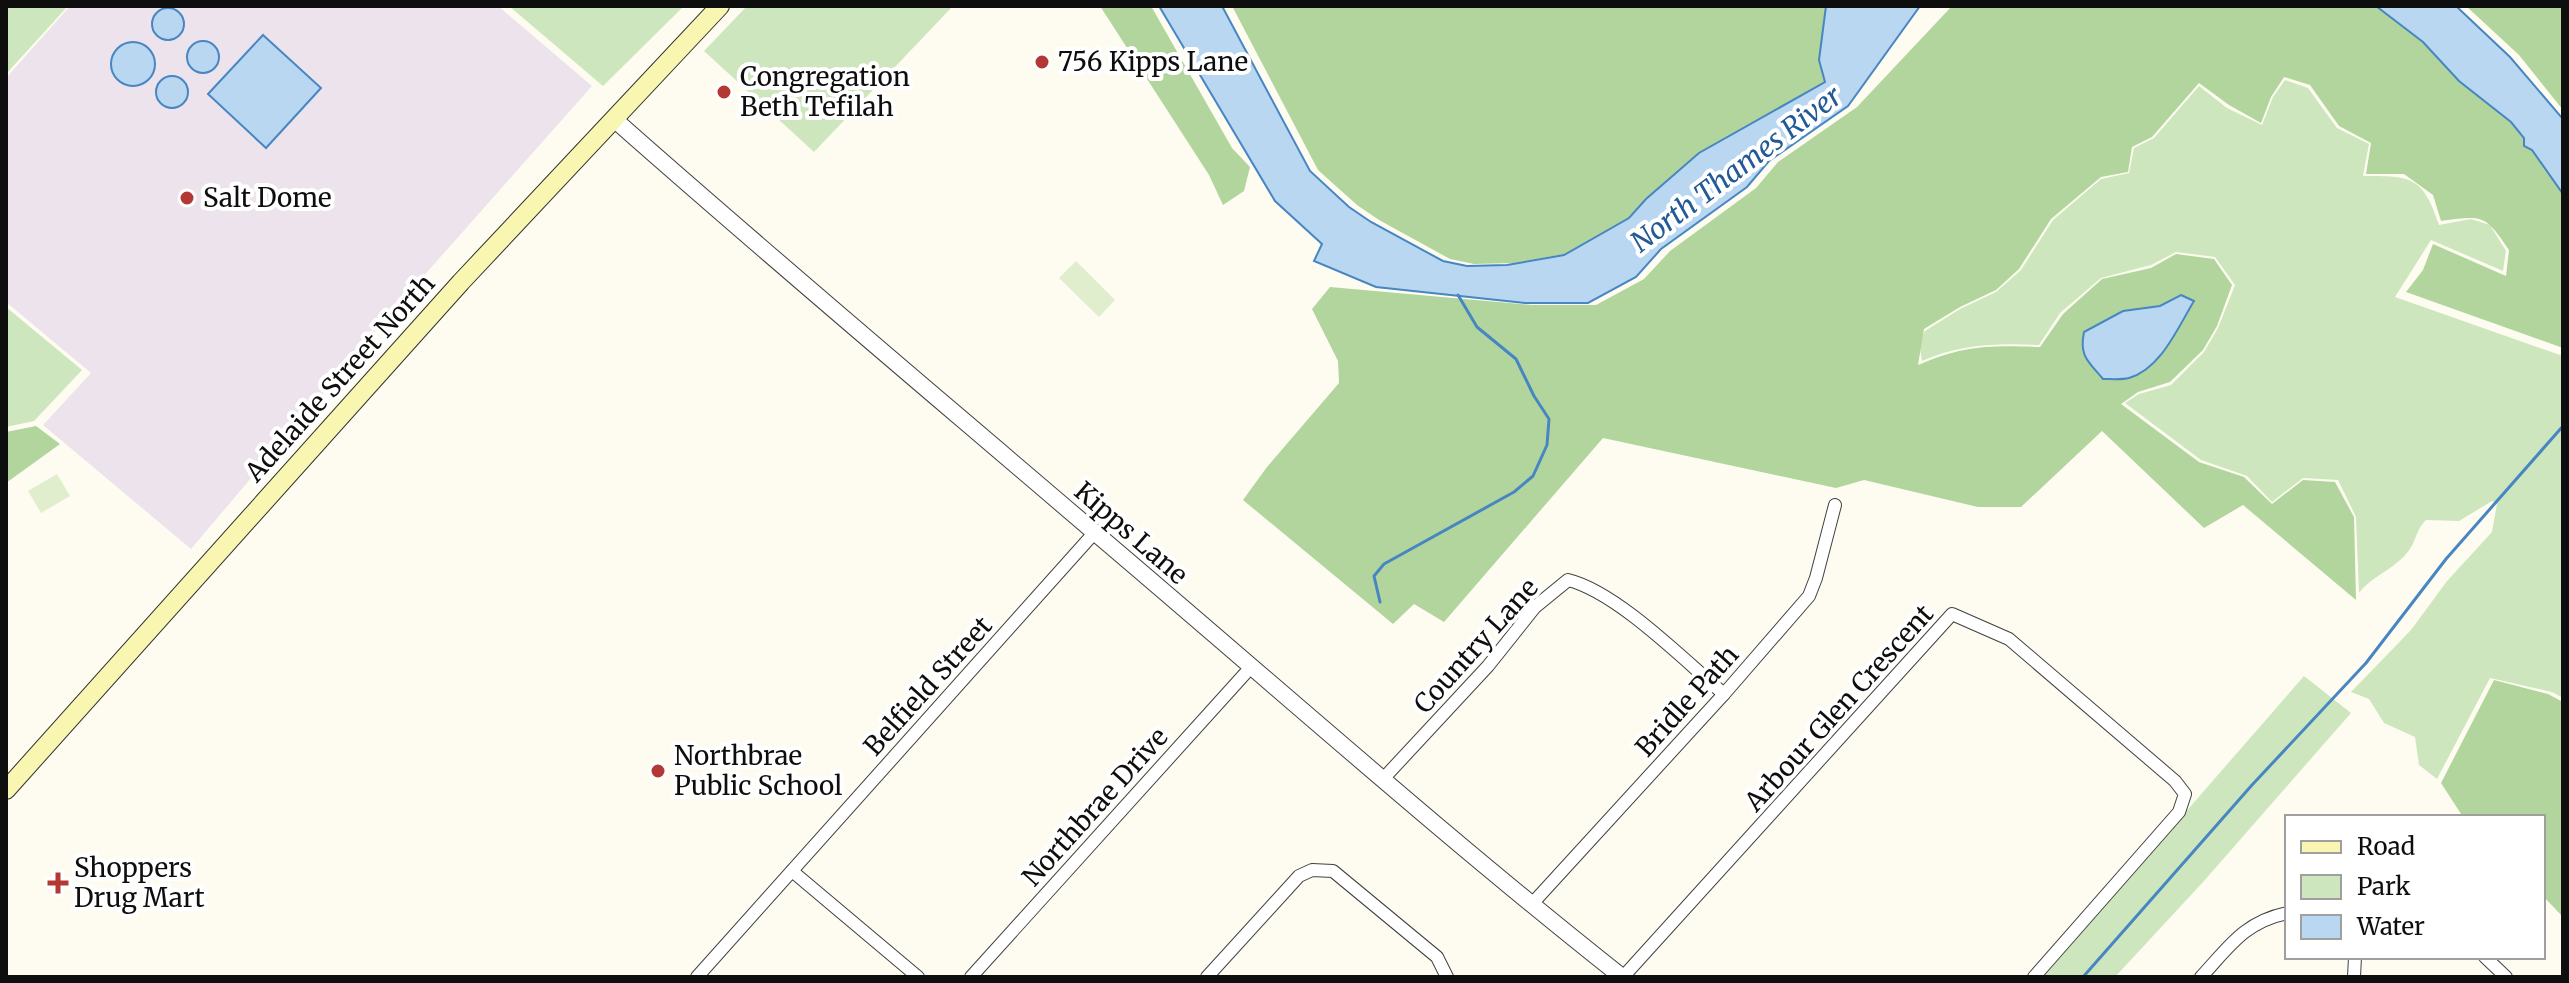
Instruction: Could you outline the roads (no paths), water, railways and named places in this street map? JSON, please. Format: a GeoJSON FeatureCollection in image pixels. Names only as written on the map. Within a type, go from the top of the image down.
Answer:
{"type":"FeatureCollection","features":[{"type":"Feature","properties":{"kind":"main road","name":"Adelaide Street North"},"geometry":{"type":"LineString","coordinates":[[6,790],[461,282],[720,6]]}},
{"type":"Feature","properties":{"kind":"street","name":"Kipps Lane"},"geometry":{"type":"LineString","coordinates":[[614,119],[1251,667],[1531,905],[1623,977]]}},
{"type":"Feature","properties":{"kind":"street","name":"Bridle Path"},"geometry":{"type":"LineString","coordinates":[[1531,905],[1724,694],[1812,590],[1835,505]]}},
{"type":"Feature","properties":{"kind":"street","name":"Belfield Street"},"geometry":{"type":"LineString","coordinates":[[697,977],[1095,532]]}},
{"type":"Feature","properties":{"kind":"street","name":"Country Lane"},"geometry":{"type":"LineString","coordinates":[[1383,779],[1488,666],[1535,607],[1568,580],[1584,584],[1618,606],[1724,694]]}},
{"type":"Feature","properties":{"kind":"street","name":"Arbour Glen Crescent"},"geometry":{"type":"LineString","coordinates":[[1623,977],[1952,614],[2009,639],[2175,781],[2185,794],[2179,812],[2034,977]]}},
{"type":"Feature","properties":{"kind":"street","name":"Northbrae Drive"},"geometry":{"type":"LineString","coordinates":[[971,977],[1251,667]]}},
{"type":"Feature","properties":{"kind":"street"},"geometry":{"type":"LineString","coordinates":[[1207,977],[1299,876],[1312,870],[1333,871],[1437,957],[1447,977]]}},
{"type":"Feature","properties":{"kind":"street"},"geometry":{"type":"LineString","coordinates":[[792,871],[918,977]]}},
{"type":"Feature","properties":{"kind":"street"},"geometry":{"type":"LineString","coordinates":[[2201,977],[2245,930],[2285,914]]}},
{"type":"Feature","properties":{"kind":"street"},"geometry":{"type":"LineString","coordinates":[[2487,959],[2506,977]]}},
{"type":"Feature","properties":{"kind":"water","name":"North Thames River"},"geometry":{"type":"Polygon","coordinates":[[[1159,6],[1222,6],[1310,171],[1349,207],[1371,222],[1443,261],[1467,266],[1507,265],[1564,255],[1629,218],[1699,153],[1825,82],[1819,60],[1826,6],[1920,6],[1848,106],[1769,161],[1747,187],[1661,249],[1636,277],[1588,303],[1525,303],[1376,287],[1314,261],[1322,244],[1275,201],[1159,6]]]}},
{"type":"Feature","properties":{"kind":"water"},"geometry":{"type":"Polygon","coordinates":[[[2376,6],[2456,6],[2510,57],[2563,119],[2563,194],[2532,150],[2524,146],[2524,138],[2511,122],[2459,81],[2423,42],[2376,6]]]}},
{"type":"Feature","properties":{"kind":"water"},"geometry":{"type":"Polygon","coordinates":[[[168,8],[179,13],[184,24],[179,35],[168,40],[157,35],[152,24],[157,13],[168,8]]]}},
{"type":"Feature","properties":{"kind":"water"},"geometry":{"type":"Polygon","coordinates":[[[263,35],[321,88],[266,148],[208,94],[263,35]]]}},
{"type":"Feature","properties":{"kind":"water"},"geometry":{"type":"Polygon","coordinates":[[[203,41],[214,46],[219,57],[214,68],[203,73],[192,68],[187,57],[192,46],[203,41]]]}},
{"type":"Feature","properties":{"kind":"water"},"geometry":{"type":"Polygon","coordinates":[[[133,42],[149,48],[155,64],[149,80],[133,86],[117,80],[111,64],[117,48],[133,42]]]}},
{"type":"Feature","properties":{"kind":"water"},"geometry":{"type":"Polygon","coordinates":[[[172,76],[183,81],[188,92],[183,103],[172,108],[161,103],[156,92],[161,81],[172,76]]]}},
{"type":"Feature","properties":{"kind":"water"},"geometry":{"type":"Polygon","coordinates":[[[2181,295],[2194,301],[2159,357],[2129,378],[2103,379],[2084,353],[2084,332],[2123,311],[2160,306],[2181,295]]]}},
{"type":"Feature","properties":{"kind":"waterway"},"geometry":{"type":"LineString","coordinates":[[1380,602],[1374,576],[1384,564],[1514,492],[1533,476],[1547,445],[1549,419],[1516,359],[1477,327],[1458,295]]}},
{"type":"Feature","properties":{"kind":"waterway"},"geometry":{"type":"LineString","coordinates":[[2083,977],[2252,785],[2366,663],[2446,559],[2563,426]]}},
{"type":"Feature","properties":{"kind":"place","name":"756 Kipps Lane"},"geometry":{"type":"Point","coordinates":[1042,62]}},
{"type":"Feature","properties":{"kind":"place","name":"Congregation Beth Tefilah"},"geometry":{"type":"Point","coordinates":[724,92]}},
{"type":"Feature","properties":{"kind":"place","name":"Salt Dome"},"geometry":{"type":"Point","coordinates":[187,198]}},
{"type":"Feature","properties":{"kind":"place","name":"Northbrae Public School"},"geometry":{"type":"Point","coordinates":[658,771]}},
{"type":"Feature","properties":{"kind":"place","name":"Shoppers Drug Mart"},"geometry":{"type":"Point","coordinates":[58,883]}}]}
